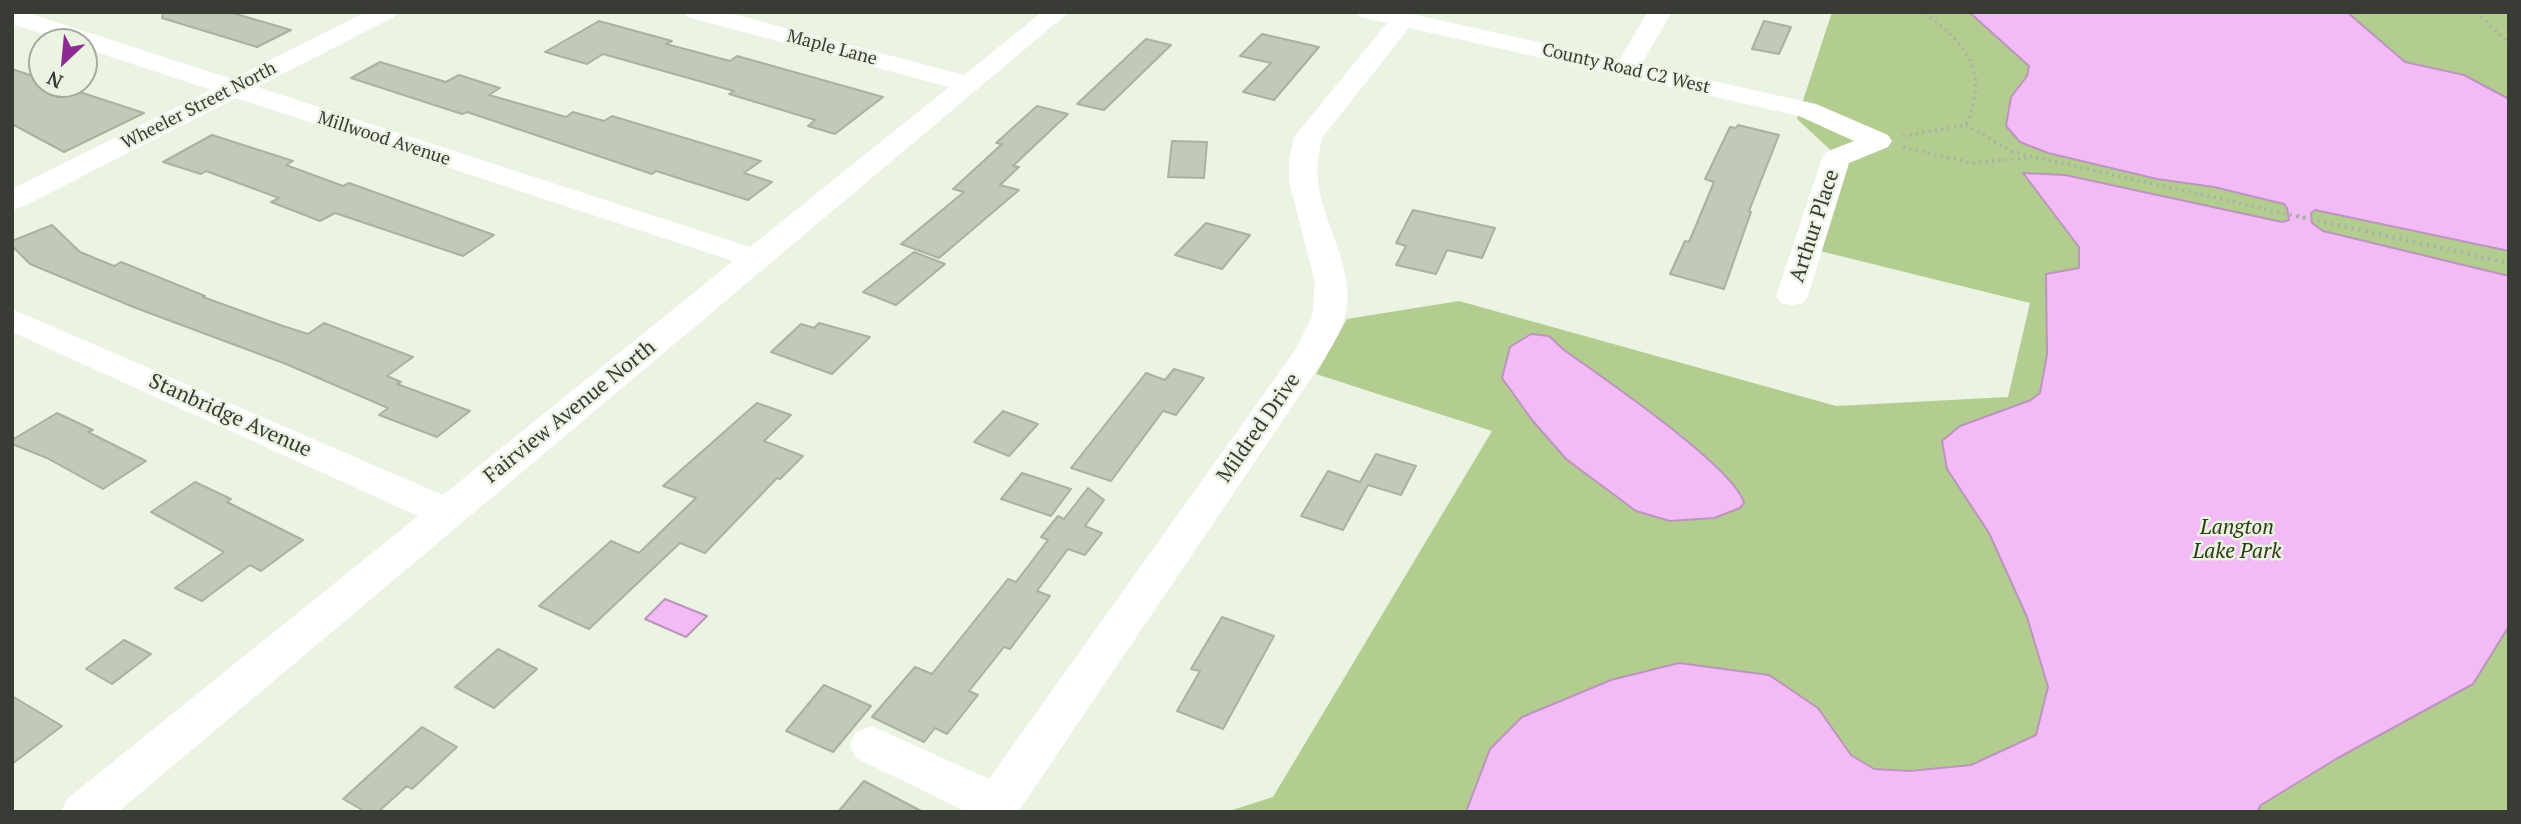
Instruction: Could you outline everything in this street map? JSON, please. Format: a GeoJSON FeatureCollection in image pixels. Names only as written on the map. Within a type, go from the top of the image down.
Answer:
{"type":"FeatureCollection","features":[{"type":"Feature","properties":{"kind":"street","name":"Wheeler Street North"},"geometry":{"type":"LineString","coordinates":[[12,201],[385,12]]}},
{"type":"Feature","properties":{"kind":"street","name":"Maple Lane"},"geometry":{"type":"LineString","coordinates":[[696,12],[969,84]]}},
{"type":"Feature","properties":{"kind":"street","name":"Fairview Avenue North"},"geometry":{"type":"LineString","coordinates":[[84,812],[1057,12]]}},
{"type":"Feature","properties":{"kind":"street"},"geometry":{"type":"LineString","coordinates":[[1626,69],[1660,12]]}},
{"type":"Feature","properties":{"kind":"street","name":"Millwood Avenue"},"geometry":{"type":"LineString","coordinates":[[12,16],[756,260]]}},
{"type":"Feature","properties":{"kind":"street","name":"County Road C2 West"},"geometry":{"type":"LineString","coordinates":[[1386,16],[1807,110],[1878,141]]}},
{"type":"Feature","properties":{"kind":"street","name":"Mildred Drive"},"geometry":{"type":"LineString","coordinates":[[995,808],[1303,365],[1324,329],[1331,304],[1331,280],[1307,198],[1301,156],[1308,137],[1386,16]]}},
{"type":"Feature","properties":{"kind":"street","name":"Arthur Place"},"geometry":{"type":"LineString","coordinates":[[1792,296],[1836,158],[1878,141]]}},
{"type":"Feature","properties":{"kind":"street","name":"Stanbridge Avenue"},"geometry":{"type":"LineString","coordinates":[[12,319],[447,513]]}},
{"type":"Feature","properties":{"kind":"street"},"geometry":{"type":"LineString","coordinates":[[872,745],[995,808]]}},
{"type":"Feature","properties":{"kind":"path"},"geometry":{"type":"LineString","coordinates":[[1924,12],[1969,51],[1975,81],[1974,103],[1966,125]]}},
{"type":"Feature","properties":{"kind":"path"},"geometry":{"type":"LineString","coordinates":[[2476,12],[2509,43]]}},
{"type":"Feature","properties":{"kind":"path"},"geometry":{"type":"LineString","coordinates":[[1878,141],[1966,125],[2013,152],[2039,159],[2509,263]]}},
{"type":"Feature","properties":{"kind":"path"},"geometry":{"type":"LineString","coordinates":[[1878,141],[1972,163],[2017,158],[2039,159]]}},
{"type":"Feature","properties":{"kind":"green space","name":"Langton Lake Park"},"geometry":{"type":"Polygon","coordinates":[[[1832,12],[2509,12],[2509,812],[1226,812],[1273,797],[1492,431],[1316,374],[1347,319],[1459,301],[1836,406],[2008,397],[2030,303],[1820,251],[1848,166],[1797,119],[1832,12]]]}},
{"type":"Feature","properties":{"kind":"shaded area"},"geometry":{"type":"Polygon","coordinates":[[[1969,12],[2347,12],[2405,62],[2464,75],[2509,99],[2509,251],[2315,210],[2311,213],[2312,223],[2323,231],[2509,276],[2509,626],[2473,684],[2336,759],[2261,805],[2257,812],[1466,812],[1490,749],[1522,717],[1611,680],[1679,663],[1769,675],[1818,708],[1851,755],[1874,769],[1910,771],[1971,765],[2036,735],[2048,687],[2027,617],[1989,533],[1947,469],[1942,441],[1960,426],[2031,400],[2040,393],[2047,354],[2046,274],[2079,268],[2079,247],[2023,173],[2065,175],[2282,222],[2289,220],[2284,204],[2214,187],[2157,179],[2048,153],[2020,142],[2006,126],[2011,97],[2027,76],[2029,66],[1969,12]]]}},
{"type":"Feature","properties":{"kind":"shaded area"},"geometry":{"type":"Polygon","coordinates":[[[1531,334],[1549,336],[1693,446],[1735,487],[1744,503],[1740,508],[1714,518],[1670,521],[1636,511],[1566,459],[1532,420],[1502,378],[1510,347],[1531,334]]]}},
{"type":"Feature","properties":{"kind":"shaded area"},"geometry":{"type":"Polygon","coordinates":[[[665,599],[707,616],[686,637],[645,619],[665,599]]]}},
{"type":"Feature","properties":{"kind":"building"},"geometry":{"type":"Polygon","coordinates":[[[163,12],[229,12],[291,30],[257,47],[162,18],[163,12]]]}},
{"type":"Feature","properties":{"kind":"building"},"geometry":{"type":"Polygon","coordinates":[[[599,21],[672,41],[666,44],[730,61],[737,56],[883,97],[835,134],[808,126],[815,120],[729,94],[734,91],[699,81],[603,54],[587,64],[545,52],[599,21]]]}},
{"type":"Feature","properties":{"kind":"building"},"geometry":{"type":"Polygon","coordinates":[[[1764,21],[1791,27],[1779,54],[1752,49],[1764,21]]]}},
{"type":"Feature","properties":{"kind":"building"},"geometry":{"type":"Polygon","coordinates":[[[1262,34],[1319,47],[1274,100],[1243,92],[1271,63],[1240,56],[1262,34]]]}},
{"type":"Feature","properties":{"kind":"building"},"geometry":{"type":"Polygon","coordinates":[[[1146,39],[1171,45],[1104,110],[1077,104],[1146,39]]]}},
{"type":"Feature","properties":{"kind":"building"},"geometry":{"type":"Polygon","coordinates":[[[380,62],[446,82],[459,75],[500,88],[489,95],[566,117],[573,112],[604,121],[612,116],[761,161],[744,173],[772,182],[748,200],[656,171],[652,174],[467,112],[462,114],[351,78],[380,62]]]}},
{"type":"Feature","properties":{"kind":"building"},"geometry":{"type":"Polygon","coordinates":[[[12,69],[28,74],[28,98],[98,98],[144,113],[64,152],[12,124],[12,69]]]}},
{"type":"Feature","properties":{"kind":"building"},"geometry":{"type":"Polygon","coordinates":[[[1037,106],[1068,114],[1013,166],[1019,167],[1000,185],[1019,190],[939,258],[901,244],[964,192],[953,189],[1002,144],[996,143],[1037,106]]]}},
{"type":"Feature","properties":{"kind":"building"},"geometry":{"type":"Polygon","coordinates":[[[1738,125],[1779,135],[1749,211],[1751,212],[1724,289],[1670,274],[1685,241],[1689,242],[1714,182],[1705,179],[1730,127],[1736,128],[1738,125]]]}},
{"type":"Feature","properties":{"kind":"building"},"geometry":{"type":"Polygon","coordinates":[[[212,135],[293,161],[286,165],[343,186],[349,183],[494,235],[463,256],[335,213],[320,221],[271,202],[279,198],[206,171],[201,174],[163,162],[212,135]]]}},
{"type":"Feature","properties":{"kind":"building"},"geometry":{"type":"Polygon","coordinates":[[[1172,141],[1207,142],[1204,178],[1168,177],[1172,141]]]}},
{"type":"Feature","properties":{"kind":"building"},"geometry":{"type":"Polygon","coordinates":[[[1413,210],[1495,228],[1482,258],[1447,250],[1436,274],[1396,265],[1406,246],[1396,243],[1413,210]]]}},
{"type":"Feature","properties":{"kind":"building"},"geometry":{"type":"Polygon","coordinates":[[[1206,223],[1250,235],[1222,269],[1175,255],[1206,223]]]}},
{"type":"Feature","properties":{"kind":"building"},"geometry":{"type":"Polygon","coordinates":[[[52,225],[80,252],[114,266],[121,262],[205,296],[203,297],[308,334],[324,323],[413,357],[387,376],[401,382],[397,384],[470,411],[437,437],[379,415],[388,408],[286,364],[136,308],[30,264],[12,246],[12,241],[52,225]]]}},
{"type":"Feature","properties":{"kind":"building"},"geometry":{"type":"Polygon","coordinates":[[[914,252],[945,264],[896,305],[863,292],[914,252]]]}},
{"type":"Feature","properties":{"kind":"building"},"geometry":{"type":"Polygon","coordinates":[[[819,323],[870,337],[832,374],[771,352],[801,324],[814,328],[819,323]]]}},
{"type":"Feature","properties":{"kind":"building"},"geometry":{"type":"Polygon","coordinates":[[[1174,369],[1204,378],[1176,415],[1163,411],[1111,481],[1071,468],[1146,373],[1165,380],[1174,369]]]}},
{"type":"Feature","properties":{"kind":"building"},"geometry":{"type":"Polygon","coordinates":[[[757,403],[791,415],[764,441],[803,456],[780,479],[777,478],[705,553],[680,543],[589,629],[539,606],[611,541],[639,553],[696,498],[663,486],[757,403]]]}},
{"type":"Feature","properties":{"kind":"building"},"geometry":{"type":"Polygon","coordinates":[[[1003,411],[1038,424],[1009,456],[974,442],[1003,411]]]}},
{"type":"Feature","properties":{"kind":"building"},"geometry":{"type":"Polygon","coordinates":[[[57,413],[93,430],[88,432],[146,461],[103,489],[47,458],[12,444],[12,440],[57,413]]]}},
{"type":"Feature","properties":{"kind":"building"},"geometry":{"type":"Polygon","coordinates":[[[1376,454],[1416,466],[1401,495],[1368,485],[1343,530],[1301,516],[1328,471],[1360,482],[1376,454]]]}},
{"type":"Feature","properties":{"kind":"building"},"geometry":{"type":"Polygon","coordinates":[[[1022,473],[1071,489],[1051,516],[1001,499],[1022,473]]]}},
{"type":"Feature","properties":{"kind":"building"},"geometry":{"type":"Polygon","coordinates":[[[195,482],[231,499],[227,502],[303,540],[261,571],[250,565],[202,601],[175,588],[224,552],[151,512],[195,482]]]}},
{"type":"Feature","properties":{"kind":"building"},"geometry":{"type":"Polygon","coordinates":[[[1088,488],[1104,500],[1085,526],[1102,533],[1085,555],[1068,549],[1037,591],[1050,596],[1010,649],[1004,647],[969,691],[978,695],[947,734],[935,728],[924,742],[872,717],[915,667],[932,674],[1008,579],[1016,582],[1048,540],[1041,537],[1058,516],[1064,519],[1088,488]]]}},
{"type":"Feature","properties":{"kind":"building"},"geometry":{"type":"Polygon","coordinates":[[[1222,617],[1274,636],[1223,729],[1177,711],[1200,671],[1191,669],[1222,617]]]}},
{"type":"Feature","properties":{"kind":"building"},"geometry":{"type":"Polygon","coordinates":[[[124,640],[151,654],[112,684],[86,669],[124,640]]]}},
{"type":"Feature","properties":{"kind":"building"},"geometry":{"type":"Polygon","coordinates":[[[498,649],[537,669],[494,708],[455,687],[498,649]]]}},
{"type":"Feature","properties":{"kind":"building"},"geometry":{"type":"Polygon","coordinates":[[[824,685],[871,706],[833,752],[786,731],[824,685]]]}},
{"type":"Feature","properties":{"kind":"building"},"geometry":{"type":"Polygon","coordinates":[[[12,696],[62,726],[12,764],[12,696]]]}},
{"type":"Feature","properties":{"kind":"building"},"geometry":{"type":"Polygon","coordinates":[[[422,727],[457,747],[412,789],[407,786],[378,812],[366,812],[343,799],[422,727]]]}},
{"type":"Feature","properties":{"kind":"building"},"geometry":{"type":"Polygon","coordinates":[[[864,781],[923,812],[838,812],[864,781]]]}}]}
